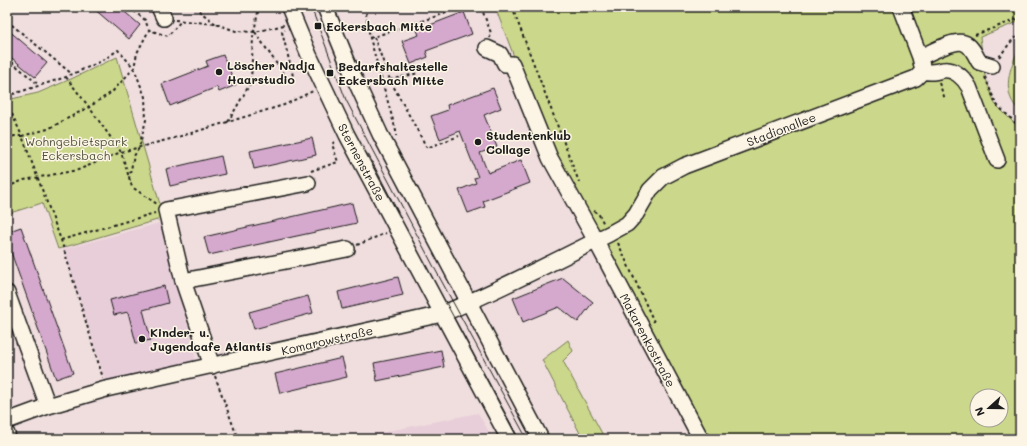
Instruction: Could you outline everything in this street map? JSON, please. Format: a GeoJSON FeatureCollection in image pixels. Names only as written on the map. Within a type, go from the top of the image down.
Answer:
{"type":"FeatureCollection","features":[{"type":"Feature","properties":{"kind":"street","name":"Sternenstraße"},"geometry":{"type":"LineString","coordinates":[[289,7],[323,86],[347,135],[509,439]]}},
{"type":"Feature","properties":{"kind":"street"},"geometry":{"type":"LineString","coordinates":[[325,7],[352,73],[380,134],[541,439]]}},
{"type":"Feature","properties":{"kind":"street"},"geometry":{"type":"LineString","coordinates":[[901,7],[926,67],[952,71],[960,75],[969,87],[997,160]]}},
{"type":"Feature","properties":{"kind":"street"},"geometry":{"type":"LineString","coordinates":[[956,42],[966,43],[974,52],[979,62],[992,66]]}},
{"type":"Feature","properties":{"kind":"street","name":"Stadionallee"},"geometry":{"type":"LineString","coordinates":[[596,241],[627,224],[636,214],[650,190],[663,177],[677,169],[916,78],[926,67],[956,42]]}},
{"type":"Feature","properties":{"kind":"street","name":"Makarenkostraße"},"geometry":{"type":"LineString","coordinates":[[487,48],[500,54],[505,64],[512,64],[550,158],[596,241],[701,439]]}},
{"type":"Feature","properties":{"kind":"street"},"geometry":{"type":"LineString","coordinates":[[212,366],[183,282],[166,210],[308,183]]}},
{"type":"Feature","properties":{"kind":"street"},"geometry":{"type":"LineString","coordinates":[[442,314],[492,293],[596,241]]}},
{"type":"Feature","properties":{"kind":"street"},"geometry":{"type":"LineString","coordinates":[[183,282],[347,249]]}},
{"type":"Feature","properties":{"kind":"street"},"geometry":{"type":"LineString","coordinates":[[7,293],[48,406]]}},
{"type":"Feature","properties":{"kind":"street","name":"Komarowstraße"},"geometry":{"type":"LineString","coordinates":[[7,421],[48,406],[106,389],[442,314]]}},
{"type":"Feature","properties":{"kind":"street"},"geometry":{"type":"LineString","coordinates":[[7,434],[8,439]]}},
{"type":"Feature","properties":{"kind":"path"},"geometry":{"type":"LineString","coordinates":[[7,138],[22,136],[48,129],[89,107],[112,92],[134,68],[137,53],[149,30],[145,20],[129,7]]}},
{"type":"Feature","properties":{"kind":"path"},"geometry":{"type":"LineString","coordinates":[[194,7],[216,24]]}},
{"type":"Feature","properties":{"kind":"path"},"geometry":{"type":"LineString","coordinates":[[227,123],[251,82],[253,37],[259,7]]}},
{"type":"Feature","properties":{"kind":"path"},"geometry":{"type":"LineString","coordinates":[[364,7],[370,38],[396,131],[396,138]]}},
{"type":"Feature","properties":{"kind":"path"},"geometry":{"type":"LineString","coordinates":[[370,38],[464,7]]}},
{"type":"Feature","properties":{"kind":"path"},"geometry":{"type":"LineString","coordinates":[[481,7],[491,33],[487,48]]}},
{"type":"Feature","properties":{"kind":"path"},"geometry":{"type":"LineString","coordinates":[[869,11],[880,7]]}},
{"type":"Feature","properties":{"kind":"path"},"geometry":{"type":"LineString","coordinates":[[161,13],[216,24],[236,31],[255,32],[283,25],[286,30],[282,32],[293,76],[291,80],[287,79],[255,32]]}},
{"type":"Feature","properties":{"kind":"path"},"geometry":{"type":"LineString","coordinates":[[956,42],[1020,18]]}},
{"type":"Feature","properties":{"kind":"path"},"geometry":{"type":"LineString","coordinates":[[7,21],[72,74]]}},
{"type":"Feature","properties":{"kind":"path"},"geometry":{"type":"LineString","coordinates":[[374,37],[390,80],[427,148],[459,136]]}},
{"type":"Feature","properties":{"kind":"path"},"geometry":{"type":"LineString","coordinates":[[1020,37],[1014,38],[985,76],[996,104],[1020,127]]}},
{"type":"Feature","properties":{"kind":"path"},"geometry":{"type":"LineString","coordinates":[[7,96],[66,77],[102,61],[118,50],[134,68],[145,97],[146,120],[139,148],[134,156],[129,178]]}},
{"type":"Feature","properties":{"kind":"path"},"geometry":{"type":"LineString","coordinates":[[7,58],[39,85]]}},
{"type":"Feature","properties":{"kind":"path"},"geometry":{"type":"LineString","coordinates":[[926,67],[945,99]]}},
{"type":"Feature","properties":{"kind":"path"},"geometry":{"type":"LineString","coordinates":[[390,80],[418,73]]}},
{"type":"Feature","properties":{"kind":"path"},"geometry":{"type":"LineString","coordinates":[[66,77],[121,152],[132,187],[166,210]]}},
{"type":"Feature","properties":{"kind":"path"},"geometry":{"type":"LineString","coordinates":[[7,188],[24,180],[78,170],[121,152],[227,123],[284,105],[323,86]]}},
{"type":"Feature","properties":{"kind":"path"},"geometry":{"type":"LineString","coordinates":[[7,103],[22,136],[61,240],[106,389]]}},
{"type":"Feature","properties":{"kind":"path"},"geometry":{"type":"LineString","coordinates":[[308,183],[307,172],[338,162],[332,144],[347,135]]}},
{"type":"Feature","properties":{"kind":"path"},"geometry":{"type":"LineString","coordinates":[[61,240],[166,210]]}},
{"type":"Feature","properties":{"kind":"path"},"geometry":{"type":"LineString","coordinates":[[347,249],[397,229]]}},
{"type":"Feature","properties":{"kind":"path"},"geometry":{"type":"LineString","coordinates":[[212,366],[238,439]]}},
{"type":"Feature","properties":{"kind":"shaded area"},"geometry":{"type":"Polygon","coordinates":[[[163,222],[197,364],[107,386],[64,249],[163,222]]]}},
{"type":"Feature","properties":{"kind":"shaded area"},"geometry":{"type":"Polygon","coordinates":[[[478,413],[493,439],[349,439],[478,413]]]}},
{"type":"Feature","properties":{"kind":"green space"},"geometry":{"type":"Polygon","coordinates":[[[495,7],[1020,7],[1020,21],[980,37],[985,76],[995,104],[1020,129],[1020,439],[709,439],[548,145],[495,7]]]}},
{"type":"Feature","properties":{"kind":"green space"},"geometry":{"type":"Polygon","coordinates":[[[1020,52],[1020,111],[1014,105],[1011,98],[1008,83],[1014,60],[1017,53],[1020,52]]]}},
{"type":"Feature","properties":{"kind":"green space","name":"Wohngebietspark Eckersbach"},"geometry":{"type":"Polygon","coordinates":[[[117,57],[164,218],[58,249],[42,203],[7,214],[7,100],[38,93],[117,57]]]}},
{"type":"Feature","properties":{"kind":"green space"},"geometry":{"type":"Polygon","coordinates":[[[568,340],[573,351],[563,361],[605,439],[583,439],[542,360],[568,340]]]}},
{"type":"Feature","properties":{"kind":"building"},"geometry":{"type":"Polygon","coordinates":[[[92,7],[119,7],[140,25],[129,39],[92,7]]]}},
{"type":"Feature","properties":{"kind":"building"},"geometry":{"type":"Polygon","coordinates":[[[464,12],[472,34],[426,51],[428,57],[411,64],[402,41],[419,35],[417,30],[464,12]]]}},
{"type":"Feature","properties":{"kind":"building"},"geometry":{"type":"Polygon","coordinates":[[[7,29],[47,63],[35,77],[7,54],[7,29]]]}},
{"type":"Feature","properties":{"kind":"building"},"geometry":{"type":"Polygon","coordinates":[[[223,55],[236,85],[219,92],[217,87],[170,106],[162,84],[208,66],[206,61],[223,55]]]}},
{"type":"Feature","properties":{"kind":"building"},"geometry":{"type":"Polygon","coordinates":[[[493,88],[501,108],[484,115],[497,147],[480,153],[488,173],[521,160],[530,183],[483,201],[485,207],[468,213],[459,190],[476,183],[474,178],[478,177],[460,131],[440,139],[431,116],[448,110],[447,105],[493,88]]]}},
{"type":"Feature","properties":{"kind":"building"},"geometry":{"type":"Polygon","coordinates":[[[312,138],[316,155],[254,169],[250,151],[312,138]]]}},
{"type":"Feature","properties":{"kind":"building"},"geometry":{"type":"Polygon","coordinates":[[[221,156],[225,174],[170,186],[166,169],[221,156]]]}},
{"type":"Feature","properties":{"kind":"building"},"geometry":{"type":"Polygon","coordinates":[[[352,203],[357,223],[209,255],[204,237],[352,203]]]}},
{"type":"Feature","properties":{"kind":"building"},"geometry":{"type":"Polygon","coordinates":[[[21,227],[73,373],[56,379],[7,241],[7,232],[21,227]]]}},
{"type":"Feature","properties":{"kind":"building"},"geometry":{"type":"Polygon","coordinates":[[[398,277],[403,295],[342,309],[338,292],[398,277]]]}},
{"type":"Feature","properties":{"kind":"building"},"geometry":{"type":"Polygon","coordinates":[[[563,278],[593,302],[578,322],[559,307],[523,322],[513,298],[563,278]]]}},
{"type":"Feature","properties":{"kind":"building"},"geometry":{"type":"Polygon","coordinates":[[[164,286],[168,303],[143,310],[151,340],[136,343],[128,312],[114,315],[110,300],[164,286]]]}},
{"type":"Feature","properties":{"kind":"building"},"geometry":{"type":"Polygon","coordinates":[[[308,296],[313,313],[254,329],[249,312],[308,296]]]}},
{"type":"Feature","properties":{"kind":"building"},"geometry":{"type":"Polygon","coordinates":[[[441,350],[444,367],[377,381],[374,363],[441,350]]]}},
{"type":"Feature","properties":{"kind":"building"},"geometry":{"type":"Polygon","coordinates":[[[342,358],[347,377],[280,393],[275,374],[342,358]]]}},
{"type":"Feature","properties":{"kind":"tram line"},"geometry":{"type":"LineString","coordinates":[[311,7],[346,100],[527,439]]}},
{"type":"Feature","properties":{"kind":"tram line"},"geometry":{"type":"LineString","coordinates":[[368,154],[398,212]]}},
{"type":"Feature","properties":{"kind":"tram line"},"geometry":{"type":"LineString","coordinates":[[445,301],[519,439]]}},
{"type":"Feature","properties":{"kind":"place","name":"Eckersbach Mitte"},"geometry":{"type":"Point","coordinates":[318,26]}},
{"type":"Feature","properties":{"kind":"place","name":"Löscher Nadja Haarstudio"},"geometry":{"type":"Point","coordinates":[219,72]}},
{"type":"Feature","properties":{"kind":"place","name":"Bedarfshaltestelle Eckersbach Mitte"},"geometry":{"type":"Point","coordinates":[330,73]}},
{"type":"Feature","properties":{"kind":"place","name":"Studentenklub Collage"},"geometry":{"type":"Point","coordinates":[478,142]}},
{"type":"Feature","properties":{"kind":"place","name":"Kinder- u. Jugendcafe Atlantis"},"geometry":{"type":"Point","coordinates":[142,339]}}]}
